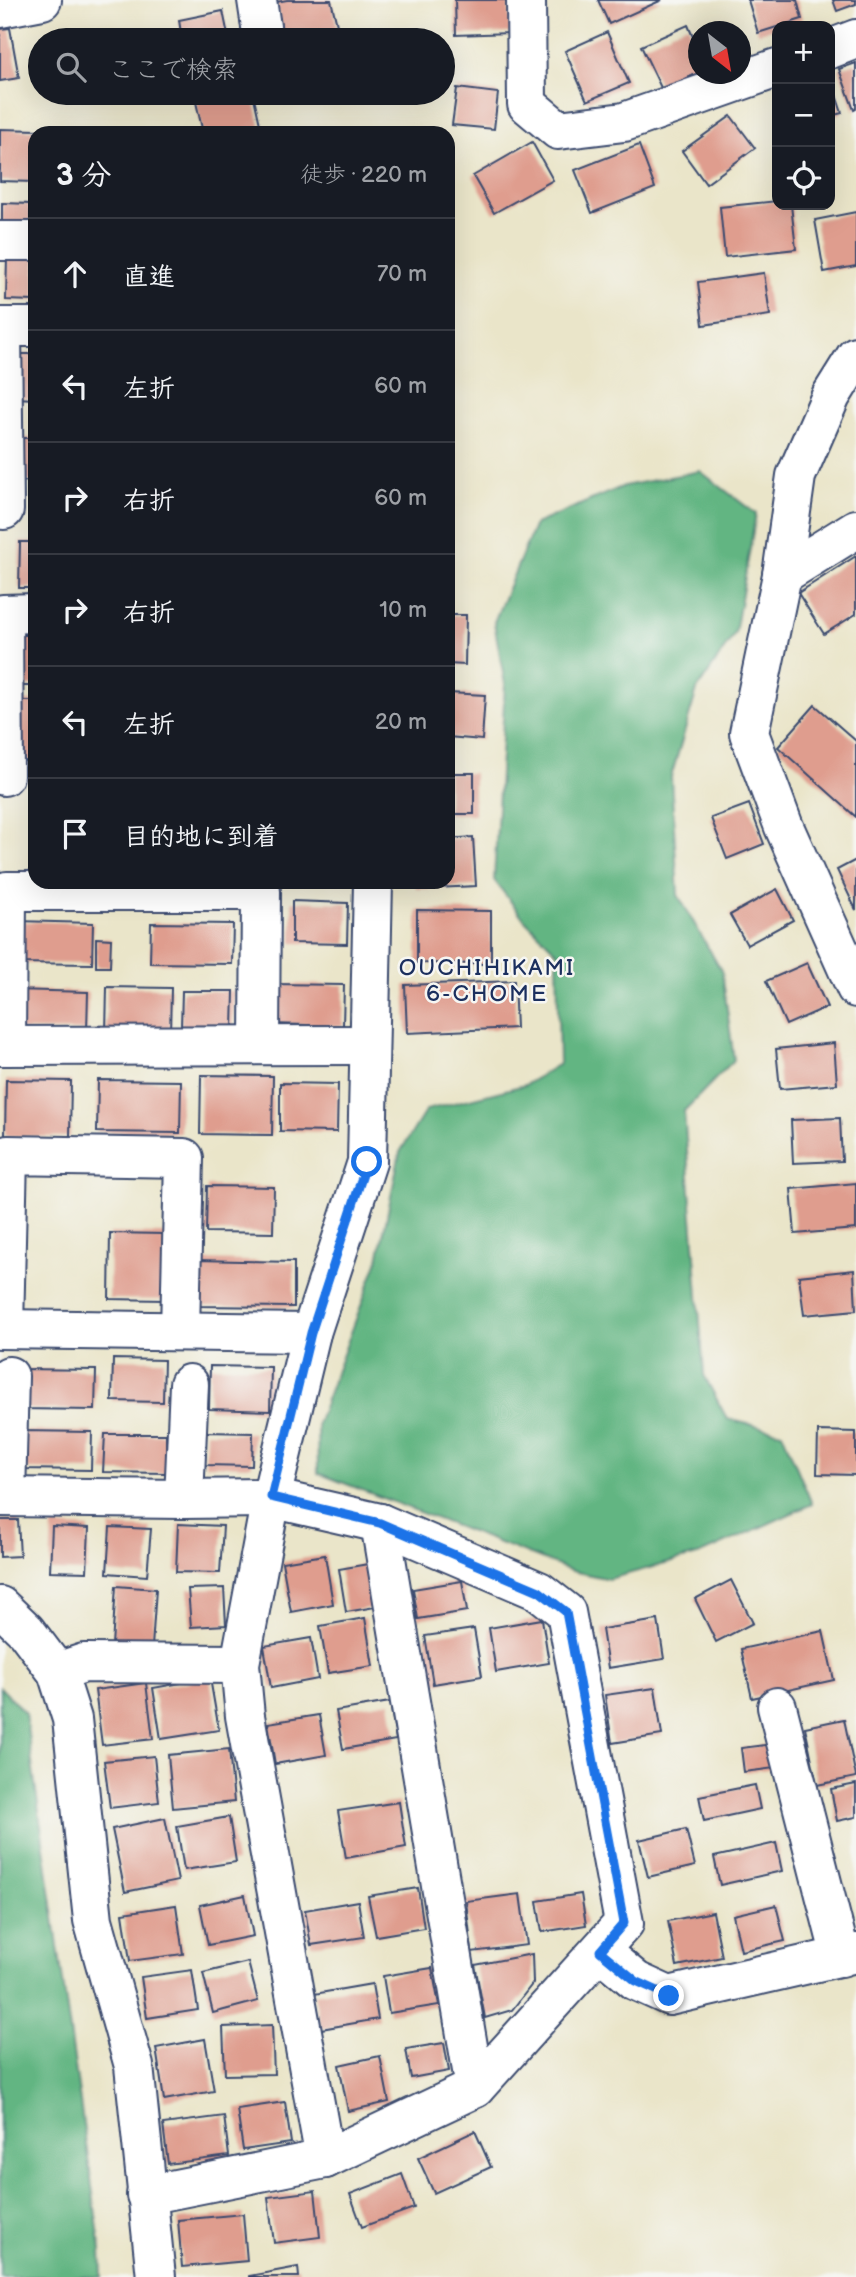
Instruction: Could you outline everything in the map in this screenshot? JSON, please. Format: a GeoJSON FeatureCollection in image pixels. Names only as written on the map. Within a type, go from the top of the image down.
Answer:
{"type":"FeatureCollection","features":[{"type":"Feature","properties":{"kind":"street"},"geometry":{"type":"LineString","coordinates":[[0,8],[42,0]]}},
{"type":"Feature","properties":{"kind":"street"},"geometry":{"type":"LineString","coordinates":[[257,0],[260,28]]}},
{"type":"Feature","properties":{"kind":"street"},"geometry":{"type":"LineString","coordinates":[[526,0],[527,104],[558,130],[624,122],[772,70]]}},
{"type":"Feature","properties":{"kind":"street"},"geometry":{"type":"LineString","coordinates":[[835,47],[856,39]]}},
{"type":"Feature","properties":{"kind":"street"},"geometry":{"type":"LineString","coordinates":[[0,241],[28,241]]}},
{"type":"Feature","properties":{"kind":"street"},"geometry":{"type":"LineString","coordinates":[[13,510],[2,327],[28,327]]}},
{"type":"Feature","properties":{"kind":"street"},"geometry":{"type":"LineString","coordinates":[[856,356],[831,396],[796,475],[782,575],[749,733],[784,827],[856,988]]}},
{"type":"Feature","properties":{"kind":"street"},"geometry":{"type":"LineString","coordinates":[[782,575],[856,529]]}},
{"type":"Feature","properties":{"kind":"street"},"geometry":{"type":"LineString","coordinates":[[13,776],[3,614],[28,613]]}},
{"type":"Feature","properties":{"kind":"street"},"geometry":{"type":"LineString","coordinates":[[325,2159],[245,1716],[240,1664],[271,1497],[311,1333],[367,1162],[373,889]]}},
{"type":"Feature","properties":{"kind":"street"},"geometry":{"type":"LineString","coordinates":[[260,1045],[261,891],[7,891],[3,1046],[368,1045]]}},
{"type":"Feature","properties":{"kind":"street"},"geometry":{"type":"LineString","coordinates":[[180,1332],[184,1158],[8,1154],[2,1329],[180,1332],[311,1333]]}},
{"type":"Feature","properties":{"kind":"street"},"geometry":{"type":"LineString","coordinates":[[9,1376],[3,1497],[271,1497],[380,1523],[539,1591],[566,1612],[624,1923],[475,2088],[325,2159],[146,2195]]}},
{"type":"Feature","properties":{"kind":"street"},"geometry":{"type":"LineString","coordinates":[[184,1499],[189,1384]]}},
{"type":"Feature","properties":{"kind":"street"},"geometry":{"type":"LineString","coordinates":[[380,1523],[475,2088]]}},
{"type":"Feature","properties":{"kind":"street"},"geometry":{"type":"LineString","coordinates":[[0,1606],[26,1631],[57,1672],[72,1719],[93,1920],[134,2066],[156,2277]]}},
{"type":"Feature","properties":{"kind":"street"},"geometry":{"type":"LineString","coordinates":[[57,1672],[84,1663],[240,1664]]}},
{"type":"Feature","properties":{"kind":"street"},"geometry":{"type":"LineString","coordinates":[[600,1951],[636,1981],[669,1996],[848,1955],[777,1707]]}},
{"type":"Feature","properties":{"kind":"green space"},"geometry":{"type":"Polygon","coordinates":[[[700,471],[756,514],[735,633],[697,690],[671,777],[678,895],[722,972],[734,1060],[684,1111],[704,1375],[727,1419],[782,1432],[812,1504],[701,1554],[609,1579],[572,1571],[318,1473],[317,1424],[378,1260],[400,1152],[426,1110],[525,1085],[559,1064],[557,952],[525,920],[494,880],[505,684],[494,622],[535,524],[624,486],[700,471]]]}},
{"type":"Feature","properties":{"kind":"green space"},"geometry":{"type":"Polygon","coordinates":[[[0,1687],[25,1713],[101,2250],[102,2277],[0,2277],[0,1687]]]}},
{"type":"Feature","properties":{"kind":"building"},"geometry":{"type":"Polygon","coordinates":[[[331,0],[338,28],[281,28],[276,2],[331,0]]]}},
{"type":"Feature","properties":{"kind":"building"},"geometry":{"type":"Polygon","coordinates":[[[455,0],[509,0],[510,33],[456,35],[455,0]]]}},
{"type":"Feature","properties":{"kind":"building"},"geometry":{"type":"Polygon","coordinates":[[[598,0],[662,0],[609,24],[598,0]]]}},
{"type":"Feature","properties":{"kind":"building"},"geometry":{"type":"Polygon","coordinates":[[[748,0],[797,0],[802,19],[772,21],[772,29],[758,33],[748,0]]]}},
{"type":"Feature","properties":{"kind":"building"},"geometry":{"type":"Polygon","coordinates":[[[833,0],[856,0],[856,4],[837,11],[833,0]]]}},
{"type":"Feature","properties":{"kind":"building"},"geometry":{"type":"Polygon","coordinates":[[[223,11],[227,28],[180,28],[179,20],[223,11]]]}},
{"type":"Feature","properties":{"kind":"building"},"geometry":{"type":"Polygon","coordinates":[[[688,25],[688,78],[662,90],[641,46],[688,25]]]}},
{"type":"Feature","properties":{"kind":"building"},"geometry":{"type":"Polygon","coordinates":[[[10,28],[19,78],[0,81],[0,29],[10,28]]]}},
{"type":"Feature","properties":{"kind":"building"},"geometry":{"type":"Polygon","coordinates":[[[607,32],[629,83],[587,101],[565,51],[607,32]]]}},
{"type":"Feature","properties":{"kind":"building"},"geometry":{"type":"Polygon","coordinates":[[[856,63],[856,109],[854,110],[839,69],[856,63]]]}},
{"type":"Feature","properties":{"kind":"building"},"geometry":{"type":"Polygon","coordinates":[[[457,88],[498,93],[494,129],[452,125],[457,88]]]}},
{"type":"Feature","properties":{"kind":"building"},"geometry":{"type":"Polygon","coordinates":[[[835,92],[842,113],[835,115],[835,92]]]}},
{"type":"Feature","properties":{"kind":"building"},"geometry":{"type":"Polygon","coordinates":[[[197,105],[256,105],[260,126],[201,126],[197,105]]]}},
{"type":"Feature","properties":{"kind":"building"},"geometry":{"type":"Polygon","coordinates":[[[731,116],[755,148],[706,184],[682,151],[731,116]]]}},
{"type":"Feature","properties":{"kind":"building"},"geometry":{"type":"Polygon","coordinates":[[[0,129],[28,130],[28,182],[0,181],[0,129]]]}},
{"type":"Feature","properties":{"kind":"building"},"geometry":{"type":"Polygon","coordinates":[[[532,142],[553,180],[494,213],[473,176],[532,142]]]}},
{"type":"Feature","properties":{"kind":"building"},"geometry":{"type":"Polygon","coordinates":[[[639,145],[655,188],[592,213],[575,170],[639,145]]]}},
{"type":"Feature","properties":{"kind":"building"},"geometry":{"type":"Polygon","coordinates":[[[772,202],[772,210],[792,210],[796,249],[725,257],[720,207],[772,202]]]}},
{"type":"Feature","properties":{"kind":"building"},"geometry":{"type":"Polygon","coordinates":[[[2,203],[28,204],[28,230],[2,229],[2,203]]]}},
{"type":"Feature","properties":{"kind":"building"},"geometry":{"type":"Polygon","coordinates":[[[856,212],[856,266],[824,272],[815,220],[856,212]]]}},
{"type":"Feature","properties":{"kind":"building"},"geometry":{"type":"Polygon","coordinates":[[[7,257],[28,257],[28,301],[6,300],[7,257]]]}},
{"type":"Feature","properties":{"kind":"building"},"geometry":{"type":"Polygon","coordinates":[[[764,273],[770,315],[703,325],[698,282],[764,273]]]}},
{"type":"Feature","properties":{"kind":"building"},"geometry":{"type":"Polygon","coordinates":[[[17,354],[28,354],[28,399],[16,398],[17,354]]]}},
{"type":"Feature","properties":{"kind":"building"},"geometry":{"type":"Polygon","coordinates":[[[22,438],[28,438],[28,482],[21,481],[22,438]]]}},
{"type":"Feature","properties":{"kind":"building"},"geometry":{"type":"Polygon","coordinates":[[[20,542],[28,542],[28,588],[19,588],[20,542]]]}},
{"type":"Feature","properties":{"kind":"building"},"geometry":{"type":"Polygon","coordinates":[[[856,556],[856,614],[824,634],[798,593],[856,556]]]}},
{"type":"Feature","properties":{"kind":"building"},"geometry":{"type":"Polygon","coordinates":[[[455,615],[466,615],[465,665],[455,664],[455,615]]]}},
{"type":"Feature","properties":{"kind":"building"},"geometry":{"type":"Polygon","coordinates":[[[16,635],[28,635],[28,686],[15,686],[16,635]]]}},
{"type":"Feature","properties":{"kind":"building"},"geometry":{"type":"Polygon","coordinates":[[[455,693],[485,695],[482,740],[455,738],[455,693]]]}},
{"type":"Feature","properties":{"kind":"building"},"geometry":{"type":"Polygon","coordinates":[[[18,701],[28,701],[28,761],[17,761],[18,701]]]}},
{"type":"Feature","properties":{"kind":"building"},"geometry":{"type":"Polygon","coordinates":[[[815,705],[856,741],[856,817],[778,747],[815,705]]]}},
{"type":"Feature","properties":{"kind":"building"},"geometry":{"type":"Polygon","coordinates":[[[455,773],[474,773],[474,814],[455,814],[455,773]]]}},
{"type":"Feature","properties":{"kind":"building"},"geometry":{"type":"Polygon","coordinates":[[[749,804],[764,844],[727,859],[711,818],[749,804]]]}},
{"type":"Feature","properties":{"kind":"building"},"geometry":{"type":"Polygon","coordinates":[[[473,837],[476,886],[455,887],[455,838],[473,837]]]}},
{"type":"Feature","properties":{"kind":"building"},"geometry":{"type":"Polygon","coordinates":[[[856,860],[856,910],[837,870],[856,860]]]}},
{"type":"Feature","properties":{"kind":"building"},"geometry":{"type":"Polygon","coordinates":[[[777,889],[793,920],[747,945],[730,915],[777,889]]]}},
{"type":"Feature","properties":{"kind":"building"},"geometry":{"type":"Polygon","coordinates":[[[292,901],[348,903],[347,944],[292,943],[292,901]]]}},
{"type":"Feature","properties":{"kind":"building"},"geometry":{"type":"Polygon","coordinates":[[[417,910],[491,911],[491,964],[417,963],[417,910]]]}},
{"type":"Feature","properties":{"kind":"building"},"geometry":{"type":"Polygon","coordinates":[[[16,921],[93,923],[92,964],[15,963],[16,921]]]}},
{"type":"Feature","properties":{"kind":"building"},"geometry":{"type":"Polygon","coordinates":[[[151,923],[233,924],[232,964],[150,963],[151,923]]]}},
{"type":"Feature","properties":{"kind":"building"},"geometry":{"type":"Polygon","coordinates":[[[96,938],[111,939],[110,967],[96,967],[96,938]]]}},
{"type":"Feature","properties":{"kind":"building"},"geometry":{"type":"Polygon","coordinates":[[[807,963],[827,1007],[786,1025],[766,981],[807,963]]]}},
{"type":"Feature","properties":{"kind":"building"},"geometry":{"type":"Polygon","coordinates":[[[514,981],[516,1028],[407,1033],[405,985],[514,981]]]}},
{"type":"Feature","properties":{"kind":"building"},"geometry":{"type":"Polygon","coordinates":[[[272,984],[344,985],[343,1026],[271,1024],[272,984]]]}},
{"type":"Feature","properties":{"kind":"building"},"geometry":{"type":"Polygon","coordinates":[[[107,987],[171,988],[170,1034],[106,1033],[107,987]]]}},
{"type":"Feature","properties":{"kind":"building"},"geometry":{"type":"Polygon","coordinates":[[[13,990],[88,992],[87,1031],[11,1030],[13,990]]]}},
{"type":"Feature","properties":{"kind":"building"},"geometry":{"type":"Polygon","coordinates":[[[182,991],[234,991],[233,1029],[181,1028],[182,991]]]}},
{"type":"Feature","properties":{"kind":"building"},"geometry":{"type":"Polygon","coordinates":[[[834,1043],[837,1084],[780,1089],[776,1049],[834,1043]]]}},
{"type":"Feature","properties":{"kind":"building"},"geometry":{"type":"Polygon","coordinates":[[[201,1075],[273,1076],[272,1135],[200,1134],[201,1075]]]}},
{"type":"Feature","properties":{"kind":"building"},"geometry":{"type":"Polygon","coordinates":[[[6,1080],[71,1081],[70,1137],[5,1136],[6,1080]]]}},
{"type":"Feature","properties":{"kind":"building"},"geometry":{"type":"Polygon","coordinates":[[[98,1080],[181,1081],[180,1133],[97,1132],[98,1080]]]}},
{"type":"Feature","properties":{"kind":"building"},"geometry":{"type":"Polygon","coordinates":[[[280,1083],[338,1084],[337,1132],[280,1131],[280,1083]]]}},
{"type":"Feature","properties":{"kind":"building"},"geometry":{"type":"Polygon","coordinates":[[[840,1118],[842,1161],[793,1163],[791,1120],[840,1118]]]}},
{"type":"Feature","properties":{"kind":"building"},"geometry":{"type":"Polygon","coordinates":[[[856,1183],[856,1229],[795,1234],[791,1189],[856,1183]]]}},
{"type":"Feature","properties":{"kind":"building"},"geometry":{"type":"Polygon","coordinates":[[[207,1186],[274,1187],[273,1233],[206,1232],[207,1186]]]}},
{"type":"Feature","properties":{"kind":"building"},"geometry":{"type":"Polygon","coordinates":[[[110,1233],[165,1234],[164,1300],[109,1299],[110,1233]]]}},
{"type":"Feature","properties":{"kind":"building"},"geometry":{"type":"Polygon","coordinates":[[[197,1260],[294,1262],[294,1307],[196,1306],[197,1260]]]}},
{"type":"Feature","properties":{"kind":"building"},"geometry":{"type":"Polygon","coordinates":[[[854,1270],[856,1310],[804,1315],[799,1276],[854,1270]]]}},
{"type":"Feature","properties":{"kind":"building"},"geometry":{"type":"Polygon","coordinates":[[[113,1359],[164,1360],[163,1402],[112,1401],[113,1359]]]}},
{"type":"Feature","properties":{"kind":"building"},"geometry":{"type":"Polygon","coordinates":[[[210,1366],[271,1367],[270,1411],[209,1409],[210,1366]]]}},
{"type":"Feature","properties":{"kind":"building"},"geometry":{"type":"Polygon","coordinates":[[[20,1369],[96,1370],[95,1410],[20,1409],[20,1369]]]}},
{"type":"Feature","properties":{"kind":"building"},"geometry":{"type":"Polygon","coordinates":[[[20,1431],[92,1432],[91,1470],[20,1469],[20,1431]]]}},
{"type":"Feature","properties":{"kind":"building"},"geometry":{"type":"Polygon","coordinates":[[[818,1431],[856,1432],[856,1475],[817,1474],[818,1431]]]}},
{"type":"Feature","properties":{"kind":"building"},"geometry":{"type":"Polygon","coordinates":[[[206,1432],[253,1433],[252,1466],[205,1465],[206,1432]]]}},
{"type":"Feature","properties":{"kind":"building"},"geometry":{"type":"Polygon","coordinates":[[[105,1434],[166,1434],[166,1473],[103,1472],[105,1434]]]}},
{"type":"Feature","properties":{"kind":"building"},"geometry":{"type":"Polygon","coordinates":[[[0,1520],[18,1520],[20,1556],[0,1557],[0,1520]]]}},
{"type":"Feature","properties":{"kind":"building"},"geometry":{"type":"Polygon","coordinates":[[[178,1524],[223,1526],[220,1573],[176,1572],[178,1524]]]}},
{"type":"Feature","properties":{"kind":"building"},"geometry":{"type":"Polygon","coordinates":[[[52,1526],[89,1528],[87,1572],[50,1571],[52,1526]]]}},
{"type":"Feature","properties":{"kind":"building"},"geometry":{"type":"Polygon","coordinates":[[[110,1527],[151,1529],[147,1576],[107,1573],[110,1527]]]}},
{"type":"Feature","properties":{"kind":"building"},"geometry":{"type":"Polygon","coordinates":[[[325,1555],[333,1604],[291,1612],[282,1562],[325,1555]]]}},
{"type":"Feature","properties":{"kind":"building"},"geometry":{"type":"Polygon","coordinates":[[[374,1563],[381,1606],[346,1612],[339,1569],[374,1563]]]}},
{"type":"Feature","properties":{"kind":"building"},"geometry":{"type":"Polygon","coordinates":[[[731,1580],[753,1623],[716,1642],[695,1599],[731,1580]]]}},
{"type":"Feature","properties":{"kind":"building"},"geometry":{"type":"Polygon","coordinates":[[[462,1581],[467,1611],[418,1619],[413,1589],[462,1581]]]}},
{"type":"Feature","properties":{"kind":"building"},"geometry":{"type":"Polygon","coordinates":[[[116,1586],[156,1589],[152,1647],[112,1645],[116,1586]]]}},
{"type":"Feature","properties":{"kind":"building"},"geometry":{"type":"Polygon","coordinates":[[[224,1588],[226,1625],[191,1627],[188,1589],[224,1588]]]}},
{"type":"Feature","properties":{"kind":"building"},"geometry":{"type":"Polygon","coordinates":[[[365,1618],[373,1666],[328,1673],[320,1626],[365,1618]]]}},
{"type":"Feature","properties":{"kind":"building"},"geometry":{"type":"Polygon","coordinates":[[[542,1619],[549,1663],[496,1672],[489,1628],[542,1619]]]}},
{"type":"Feature","properties":{"kind":"building"},"geometry":{"type":"Polygon","coordinates":[[[658,1620],[664,1659],[608,1668],[602,1629],[658,1620]]]}},
{"type":"Feature","properties":{"kind":"building"},"geometry":{"type":"Polygon","coordinates":[[[474,1629],[482,1676],[433,1684],[425,1636],[474,1629]]]}},
{"type":"Feature","properties":{"kind":"building"},"geometry":{"type":"Polygon","coordinates":[[[823,1631],[834,1680],[752,1698],[741,1649],[823,1631]]]}},
{"type":"Feature","properties":{"kind":"building"},"geometry":{"type":"Polygon","coordinates":[[[311,1638],[318,1679],[271,1688],[264,1646],[311,1638]]]}},
{"type":"Feature","properties":{"kind":"building"},"geometry":{"type":"Polygon","coordinates":[[[210,1678],[219,1730],[161,1739],[153,1688],[210,1678]]]}},
{"type":"Feature","properties":{"kind":"building"},"geometry":{"type":"Polygon","coordinates":[[[146,1683],[153,1739],[102,1745],[95,1690],[146,1683]]]}},
{"type":"Feature","properties":{"kind":"building"},"geometry":{"type":"Polygon","coordinates":[[[655,1688],[662,1735],[612,1743],[605,1695],[655,1688]]]}},
{"type":"Feature","properties":{"kind":"building"},"geometry":{"type":"Polygon","coordinates":[[[390,1702],[396,1740],[343,1749],[336,1711],[390,1702]]]}},
{"type":"Feature","properties":{"kind":"building"},"geometry":{"type":"Polygon","coordinates":[[[319,1715],[326,1755],[275,1764],[268,1723],[319,1715]]]}},
{"type":"Feature","properties":{"kind":"building"},"geometry":{"type":"Polygon","coordinates":[[[844,1719],[856,1777],[817,1785],[805,1727],[844,1719]]]}},
{"type":"Feature","properties":{"kind":"building"},"geometry":{"type":"Polygon","coordinates":[[[773,1744],[775,1768],[744,1772],[741,1748],[773,1744]]]}},
{"type":"Feature","properties":{"kind":"building"},"geometry":{"type":"Polygon","coordinates":[[[229,1749],[234,1802],[173,1808],[168,1755],[229,1749]]]}},
{"type":"Feature","properties":{"kind":"building"},"geometry":{"type":"Polygon","coordinates":[[[154,1756],[159,1802],[110,1808],[104,1761],[154,1756]]]}},
{"type":"Feature","properties":{"kind":"building"},"geometry":{"type":"Polygon","coordinates":[[[856,1784],[856,1817],[837,1821],[831,1789],[856,1784]]]}},
{"type":"Feature","properties":{"kind":"building"},"geometry":{"type":"Polygon","coordinates":[[[755,1785],[760,1809],[704,1821],[699,1796],[755,1785]]]}},
{"type":"Feature","properties":{"kind":"building"},"geometry":{"type":"Polygon","coordinates":[[[399,1802],[406,1847],[346,1858],[338,1811],[399,1802]]]}},
{"type":"Feature","properties":{"kind":"building"},"geometry":{"type":"Polygon","coordinates":[[[229,1817],[236,1862],[184,1870],[177,1826],[229,1817]]]}},
{"type":"Feature","properties":{"kind":"building"},"geometry":{"type":"Polygon","coordinates":[[[165,1818],[178,1881],[125,1892],[112,1829],[165,1818]]]}},
{"type":"Feature","properties":{"kind":"building"},"geometry":{"type":"Polygon","coordinates":[[[686,1829],[695,1866],[648,1877],[639,1840],[686,1829]]]}},
{"type":"Feature","properties":{"kind":"building"},"geometry":{"type":"Polygon","coordinates":[[[776,1843],[782,1871],[720,1885],[714,1857],[776,1843]]]}},
{"type":"Feature","properties":{"kind":"building"},"geometry":{"type":"Polygon","coordinates":[[[418,1888],[424,1928],[376,1936],[368,1896],[418,1888]]]}},
{"type":"Feature","properties":{"kind":"building"},"geometry":{"type":"Polygon","coordinates":[[[520,1894],[527,1945],[472,1952],[466,1901],[520,1894]]]}},
{"type":"Feature","properties":{"kind":"building"},"geometry":{"type":"Polygon","coordinates":[[[581,1894],[586,1925],[542,1932],[537,1901],[581,1894]]]}},
{"type":"Feature","properties":{"kind":"building"},"geometry":{"type":"Polygon","coordinates":[[[245,1895],[253,1936],[208,1945],[200,1905],[245,1895]]]}},
{"type":"Feature","properties":{"kind":"building"},"geometry":{"type":"Polygon","coordinates":[[[358,1901],[364,1937],[311,1945],[305,1910],[358,1901]]]}},
{"type":"Feature","properties":{"kind":"building"},"geometry":{"type":"Polygon","coordinates":[[[176,1905],[183,1954],[130,1961],[123,1913],[176,1905]]]}},
{"type":"Feature","properties":{"kind":"building"},"geometry":{"type":"Polygon","coordinates":[[[776,1905],[785,1941],[741,1951],[733,1915],[776,1905]]]}},
{"type":"Feature","properties":{"kind":"building"},"geometry":{"type":"Polygon","coordinates":[[[713,1912],[722,1957],[677,1966],[668,1921],[713,1912]]]}},
{"type":"Feature","properties":{"kind":"building"},"geometry":{"type":"Polygon","coordinates":[[[532,1954],[533,1983],[512,2010],[485,2018],[475,1965],[532,1954]]]}},
{"type":"Feature","properties":{"kind":"building"},"geometry":{"type":"Polygon","coordinates":[[[248,1962],[258,2001],[213,2013],[203,1973],[248,1962]]]}},
{"type":"Feature","properties":{"kind":"building"},"geometry":{"type":"Polygon","coordinates":[[[432,1968],[439,2005],[389,2013],[383,1976],[432,1968]]]}},
{"type":"Feature","properties":{"kind":"building"},"geometry":{"type":"Polygon","coordinates":[[[192,1970],[198,2010],[147,2018],[141,1977],[192,1970]]]}},
{"type":"Feature","properties":{"kind":"building"},"geometry":{"type":"Polygon","coordinates":[[[372,1984],[378,2019],[321,2029],[314,1994],[372,1984]]]}},
{"type":"Feature","properties":{"kind":"building"},"geometry":{"type":"Polygon","coordinates":[[[272,2025],[274,2074],[225,2075],[223,2027],[272,2025]]]}},
{"type":"Feature","properties":{"kind":"building"},"geometry":{"type":"Polygon","coordinates":[[[205,2039],[214,2091],[164,2100],[156,2048],[205,2039]]]}},
{"type":"Feature","properties":{"kind":"building"},"geometry":{"type":"Polygon","coordinates":[[[444,2043],[449,2071],[411,2078],[406,2049],[444,2043]]]}},
{"type":"Feature","properties":{"kind":"building"},"geometry":{"type":"Polygon","coordinates":[[[380,2056],[389,2102],[348,2111],[339,2065],[380,2056]]]}},
{"type":"Feature","properties":{"kind":"building"},"geometry":{"type":"Polygon","coordinates":[[[285,2102],[291,2143],[243,2150],[237,2109],[285,2102]]]}},
{"type":"Feature","properties":{"kind":"building"},"geometry":{"type":"Polygon","coordinates":[[[224,2116],[229,2156],[168,2164],[163,2124],[224,2116]]]}},
{"type":"Feature","properties":{"kind":"building"},"geometry":{"type":"Polygon","coordinates":[[[475,2131],[491,2167],[434,2193],[418,2158],[475,2131]]]}},
{"type":"Feature","properties":{"kind":"building"},"geometry":{"type":"Polygon","coordinates":[[[402,2174],[414,2208],[362,2227],[350,2194],[402,2174]]]}},
{"type":"Feature","properties":{"kind":"building"},"geometry":{"type":"Polygon","coordinates":[[[315,2191],[320,2237],[274,2243],[268,2197],[315,2191]]]}},
{"type":"Feature","properties":{"kind":"building"},"geometry":{"type":"Polygon","coordinates":[[[243,2214],[247,2261],[182,2267],[178,2220],[243,2214]]]}},
{"type":"Feature","properties":{"kind":"building"},"geometry":{"type":"Polygon","coordinates":[[[298,2267],[299,2277],[249,2277],[249,2276],[298,2267]]]}},
{"type":"Feature","properties":{"kind":"district","name":"OUCHIHIKAMI 6-CHOME"},"geometry":{"type":"Point","coordinates":[487,980]}},
{"type":"Feature","properties":{"kind":"route"},"geometry":{"type":"LineString","coordinates":[[367,1162],[311,1333],[271,1497],[380,1523],[539,1591],[566,1612],[624,1923],[600,1951],[636,1981],[669,1996]]}}]}
